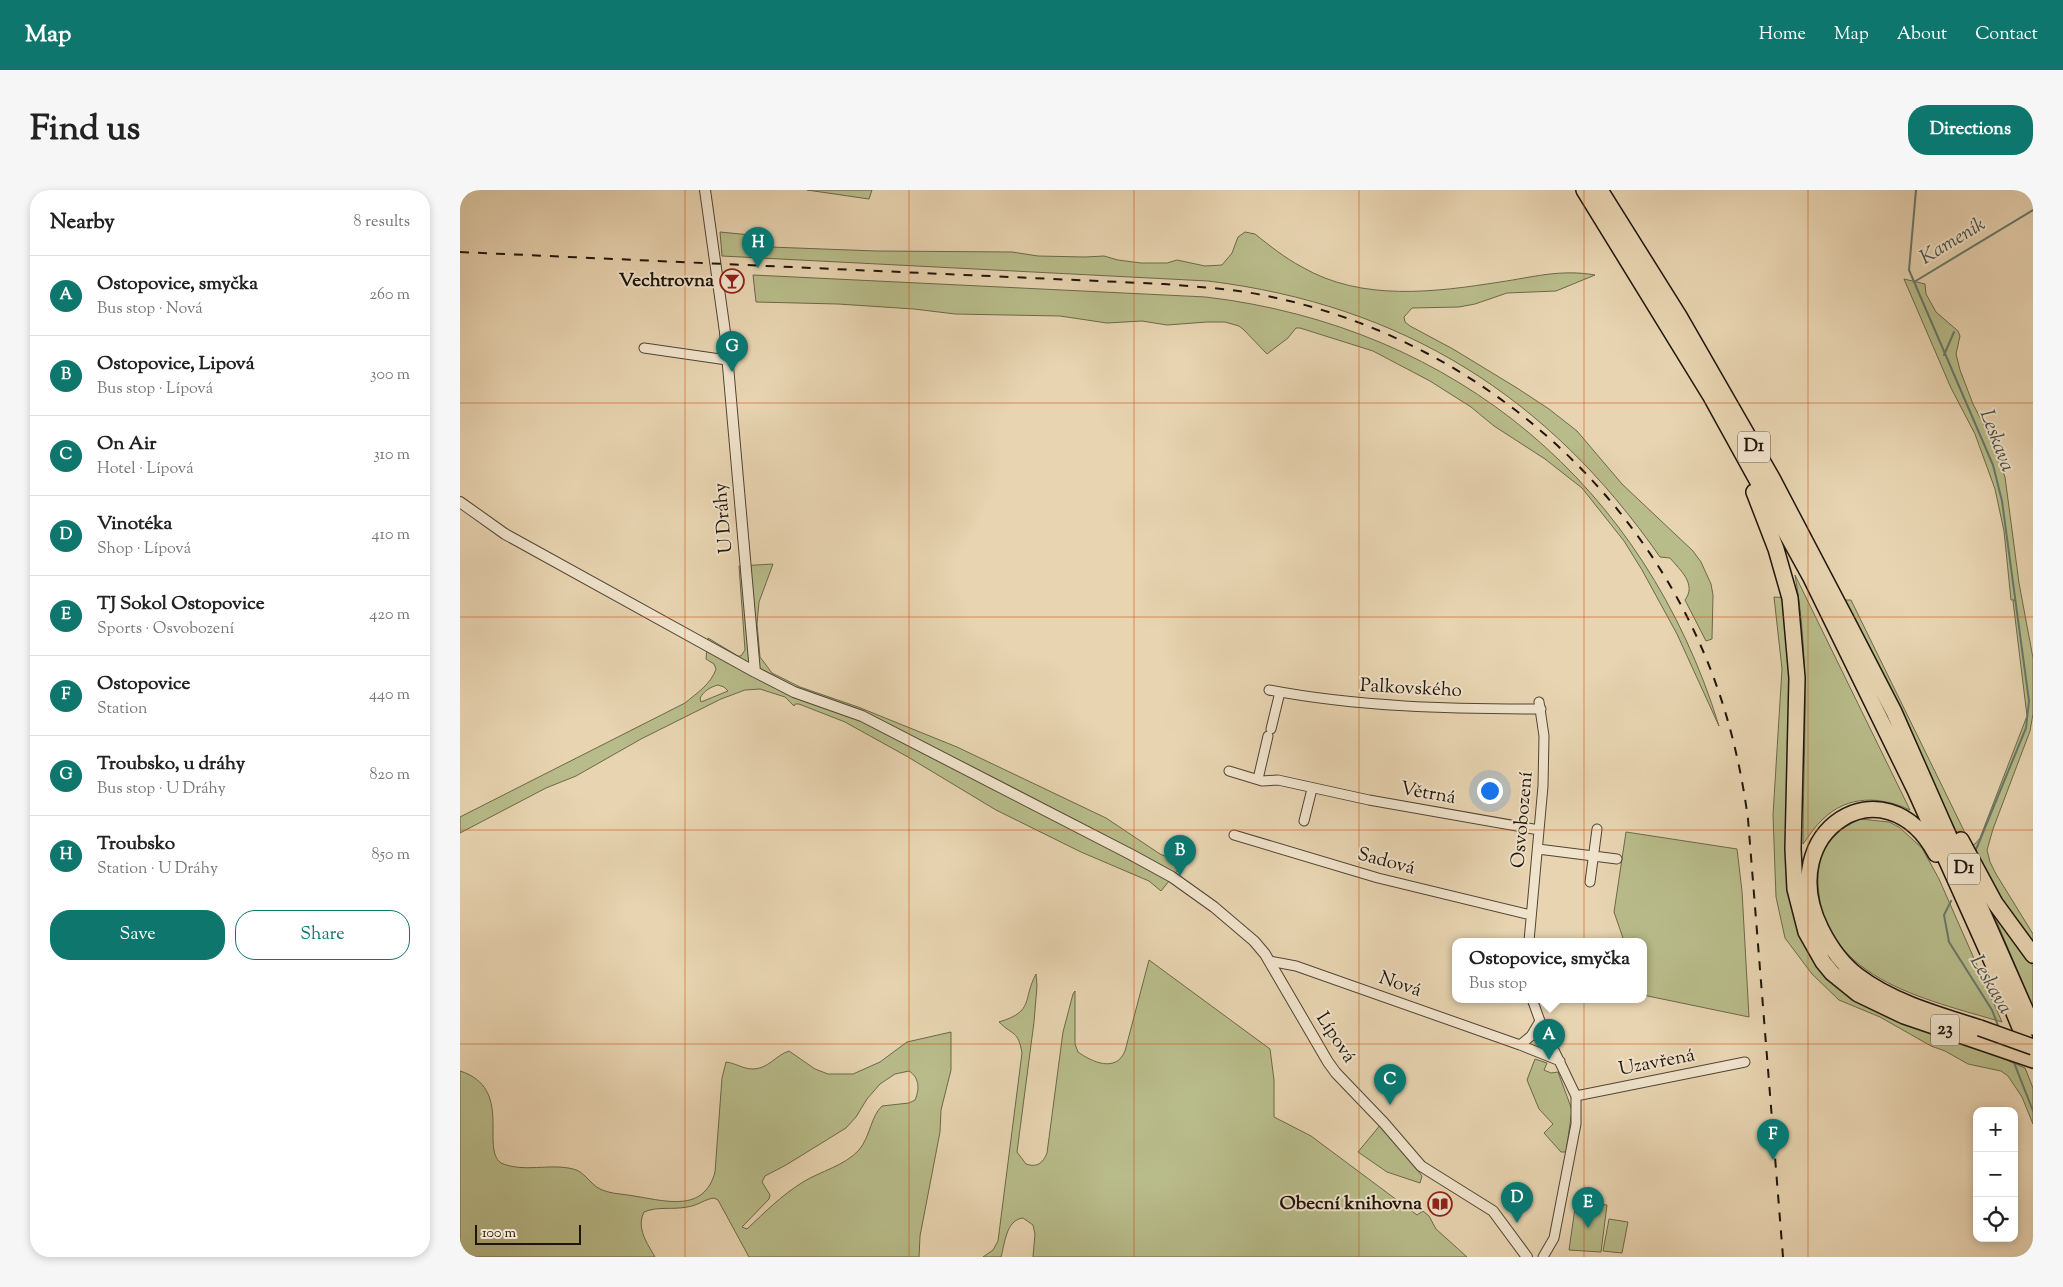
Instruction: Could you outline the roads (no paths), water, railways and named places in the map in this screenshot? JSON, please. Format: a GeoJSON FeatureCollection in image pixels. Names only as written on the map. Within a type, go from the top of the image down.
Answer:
{"type":"FeatureCollection","features":[{"type":"Feature","properties":{"kind":"highway","name":"D1"},"geometry":{"type":"LineString","coordinates":[[1584,190],[1710,395],[1810,578],[1915,790],[2033,1060]]}},
{"type":"Feature","properties":{"kind":"highway","name":"D1"},"geometry":{"type":"LineString","coordinates":[[1600,190],[1679,316],[1772,478],[1894,712],[2033,1027]]}},
{"type":"Feature","properties":{"kind":"highway"},"geometry":{"type":"LineString","coordinates":[[1710,395],[1758,501],[1776,549],[1790,598],[1797,678],[1794,857],[1796,889],[1806,932],[1823,962],[1844,984],[1858,994],[1904,1009]]}},
{"type":"Feature","properties":{"kind":"highway"},"geometry":{"type":"LineString","coordinates":[[1894,712],[1921,759],[1965,849],[1995,903],[2033,955]]}},
{"type":"Feature","properties":{"kind":"highway"},"geometry":{"type":"LineString","coordinates":[[1904,1009],[1858,976],[1840,960],[1827,941],[1810,902],[1810,862],[1817,843],[1830,827],[1853,813],[1870,810],[1892,813],[1904,819],[1929,842],[1946,874],[1963,898]]}},
{"type":"Feature","properties":{"kind":"highway","name":"23"},"geometry":{"type":"LineString","coordinates":[[1904,1009],[1980,1028],[2033,1047]]}},
{"type":"Feature","properties":{"kind":"highway","name":"23"},"geometry":{"type":"LineString","coordinates":[[1904,1009],[1985,1044],[2033,1060]]}},
{"type":"Feature","properties":{"kind":"street","name":"U Dráhy"},"geometry":{"type":"LineString","coordinates":[[705,190],[727,360],[755,672]]}},
{"type":"Feature","properties":{"kind":"street"},"geometry":{"type":"LineString","coordinates":[[644,348],[727,360]]}},
{"type":"Feature","properties":{"kind":"street","name":"Lípová"},"geometry":{"type":"LineString","coordinates":[[460,502],[505,534],[755,672],[794,692],[862,716],[1172,877],[1214,907],[1254,941],[1269,961],[1336,1073],[1421,1166],[1493,1211],[1527,1257]]}},
{"type":"Feature","properties":{"kind":"street","name":"Palkovského"},"geometry":{"type":"LineString","coordinates":[[1268,690],[1376,705],[1540,706]]}},
{"type":"Feature","properties":{"kind":"street"},"geometry":{"type":"LineString","coordinates":[[1258,779],[1280,692]]}},
{"type":"Feature","properties":{"kind":"street","name":"Osvobození"},"geometry":{"type":"LineString","coordinates":[[1529,938],[1544,762],[1544,730],[1540,706]]}},
{"type":"Feature","properties":{"kind":"street","name":"Větrná"},"geometry":{"type":"LineString","coordinates":[[1229,771],[1258,779],[1278,780],[1312,789],[1539,830]]}},
{"type":"Feature","properties":{"kind":"street"},"geometry":{"type":"LineString","coordinates":[[1304,821],[1312,789]]}},
{"type":"Feature","properties":{"kind":"street"},"geometry":{"type":"LineString","coordinates":[[1590,882],[1597,829]]}},
{"type":"Feature","properties":{"kind":"street","name":"Sadová"},"geometry":{"type":"LineString","coordinates":[[1234,835],[1378,878],[1531,915]]}},
{"type":"Feature","properties":{"kind":"street"},"geometry":{"type":"LineString","coordinates":[[1538,849],[1617,859]]}},
{"type":"Feature","properties":{"kind":"street","name":"Nová"},"geometry":{"type":"LineString","coordinates":[[1269,961],[1296,966],[1523,1045],[1560,1061]]}},
{"type":"Feature","properties":{"kind":"street"},"geometry":{"type":"LineString","coordinates":[[1533,1003],[1540,1025],[1560,1061],[1576,1096],[1576,1124],[1554,1238],[1543,1257]]}},
{"type":"Feature","properties":{"kind":"street"},"geometry":{"type":"LineString","coordinates":[[1523,1045],[1540,1025]]}},
{"type":"Feature","properties":{"kind":"street","name":"Uzavřená"},"geometry":{"type":"LineString","coordinates":[[1576,1096],[1745,1062]]}},
{"type":"Feature","properties":{"kind":"waterway","name":"Leskava"},"geometry":{"type":"LineString","coordinates":[[1916,190],[1909,270],[1993,465],[2002,501],[2029,701],[2026,728],[1975,852]]}},
{"type":"Feature","properties":{"kind":"waterway","name":"Kameník"},"geometry":{"type":"LineString","coordinates":[[1914,282],[2033,210]]}},
{"type":"Feature","properties":{"kind":"waterway"},"geometry":{"type":"LineString","coordinates":[[1944,355],[1954,332]]}},
{"type":"Feature","properties":{"kind":"waterway","name":"Leskava"},"geometry":{"type":"LineString","coordinates":[[1951,901],[1944,915],[1949,942],[1992,1010],[1999,1028]]}},
{"type":"Feature","properties":{"kind":"waterway","name":"Leskava"},"geometry":{"type":"LineString","coordinates":[[2013,1060],[2033,1111]]}},
{"type":"Feature","properties":{"kind":"railway"},"geometry":{"type":"LineString","coordinates":[[460,252],[1164,284],[1245,292],[1272,297],[1341,316],[1407,343],[1469,378],[1527,420],[1580,467],[1627,521],[1667,580],[1700,644],[1724,708],[1741,774],[1748,819],[1783,1257]]}},
{"type":"Feature","properties":{"kind":"place","name":"Troubsko"},"geometry":{"type":"Point","coordinates":[758,268]}},
{"type":"Feature","properties":{"kind":"place","name":"Vechtrovna"},"geometry":{"type":"Point","coordinates":[732,281]}},
{"type":"Feature","properties":{"kind":"place","name":"Troubsko, u dráhy"},"geometry":{"type":"Point","coordinates":[732,372]}},
{"type":"Feature","properties":{"kind":"place","name":"Ostopovice, Lipová"},"geometry":{"type":"Point","coordinates":[1180,876]}},
{"type":"Feature","properties":{"kind":"place","name":"Ostopovice, smyčka"},"geometry":{"type":"Point","coordinates":[1549,1060]}},
{"type":"Feature","properties":{"kind":"place","name":"On Air"},"geometry":{"type":"Point","coordinates":[1390,1105]}},
{"type":"Feature","properties":{"kind":"place","name":"Ostopovice"},"geometry":{"type":"Point","coordinates":[1773,1160]}},
{"type":"Feature","properties":{"kind":"place","name":"Obecní knihovna"},"geometry":{"type":"Point","coordinates":[1440,1204]}},
{"type":"Feature","properties":{"kind":"place","name":"Vinotéka"},"geometry":{"type":"Point","coordinates":[1517,1223]}},
{"type":"Feature","properties":{"kind":"place","name":"TJ Sokol Ostopovice"},"geometry":{"type":"Point","coordinates":[1588,1228]}}]}
